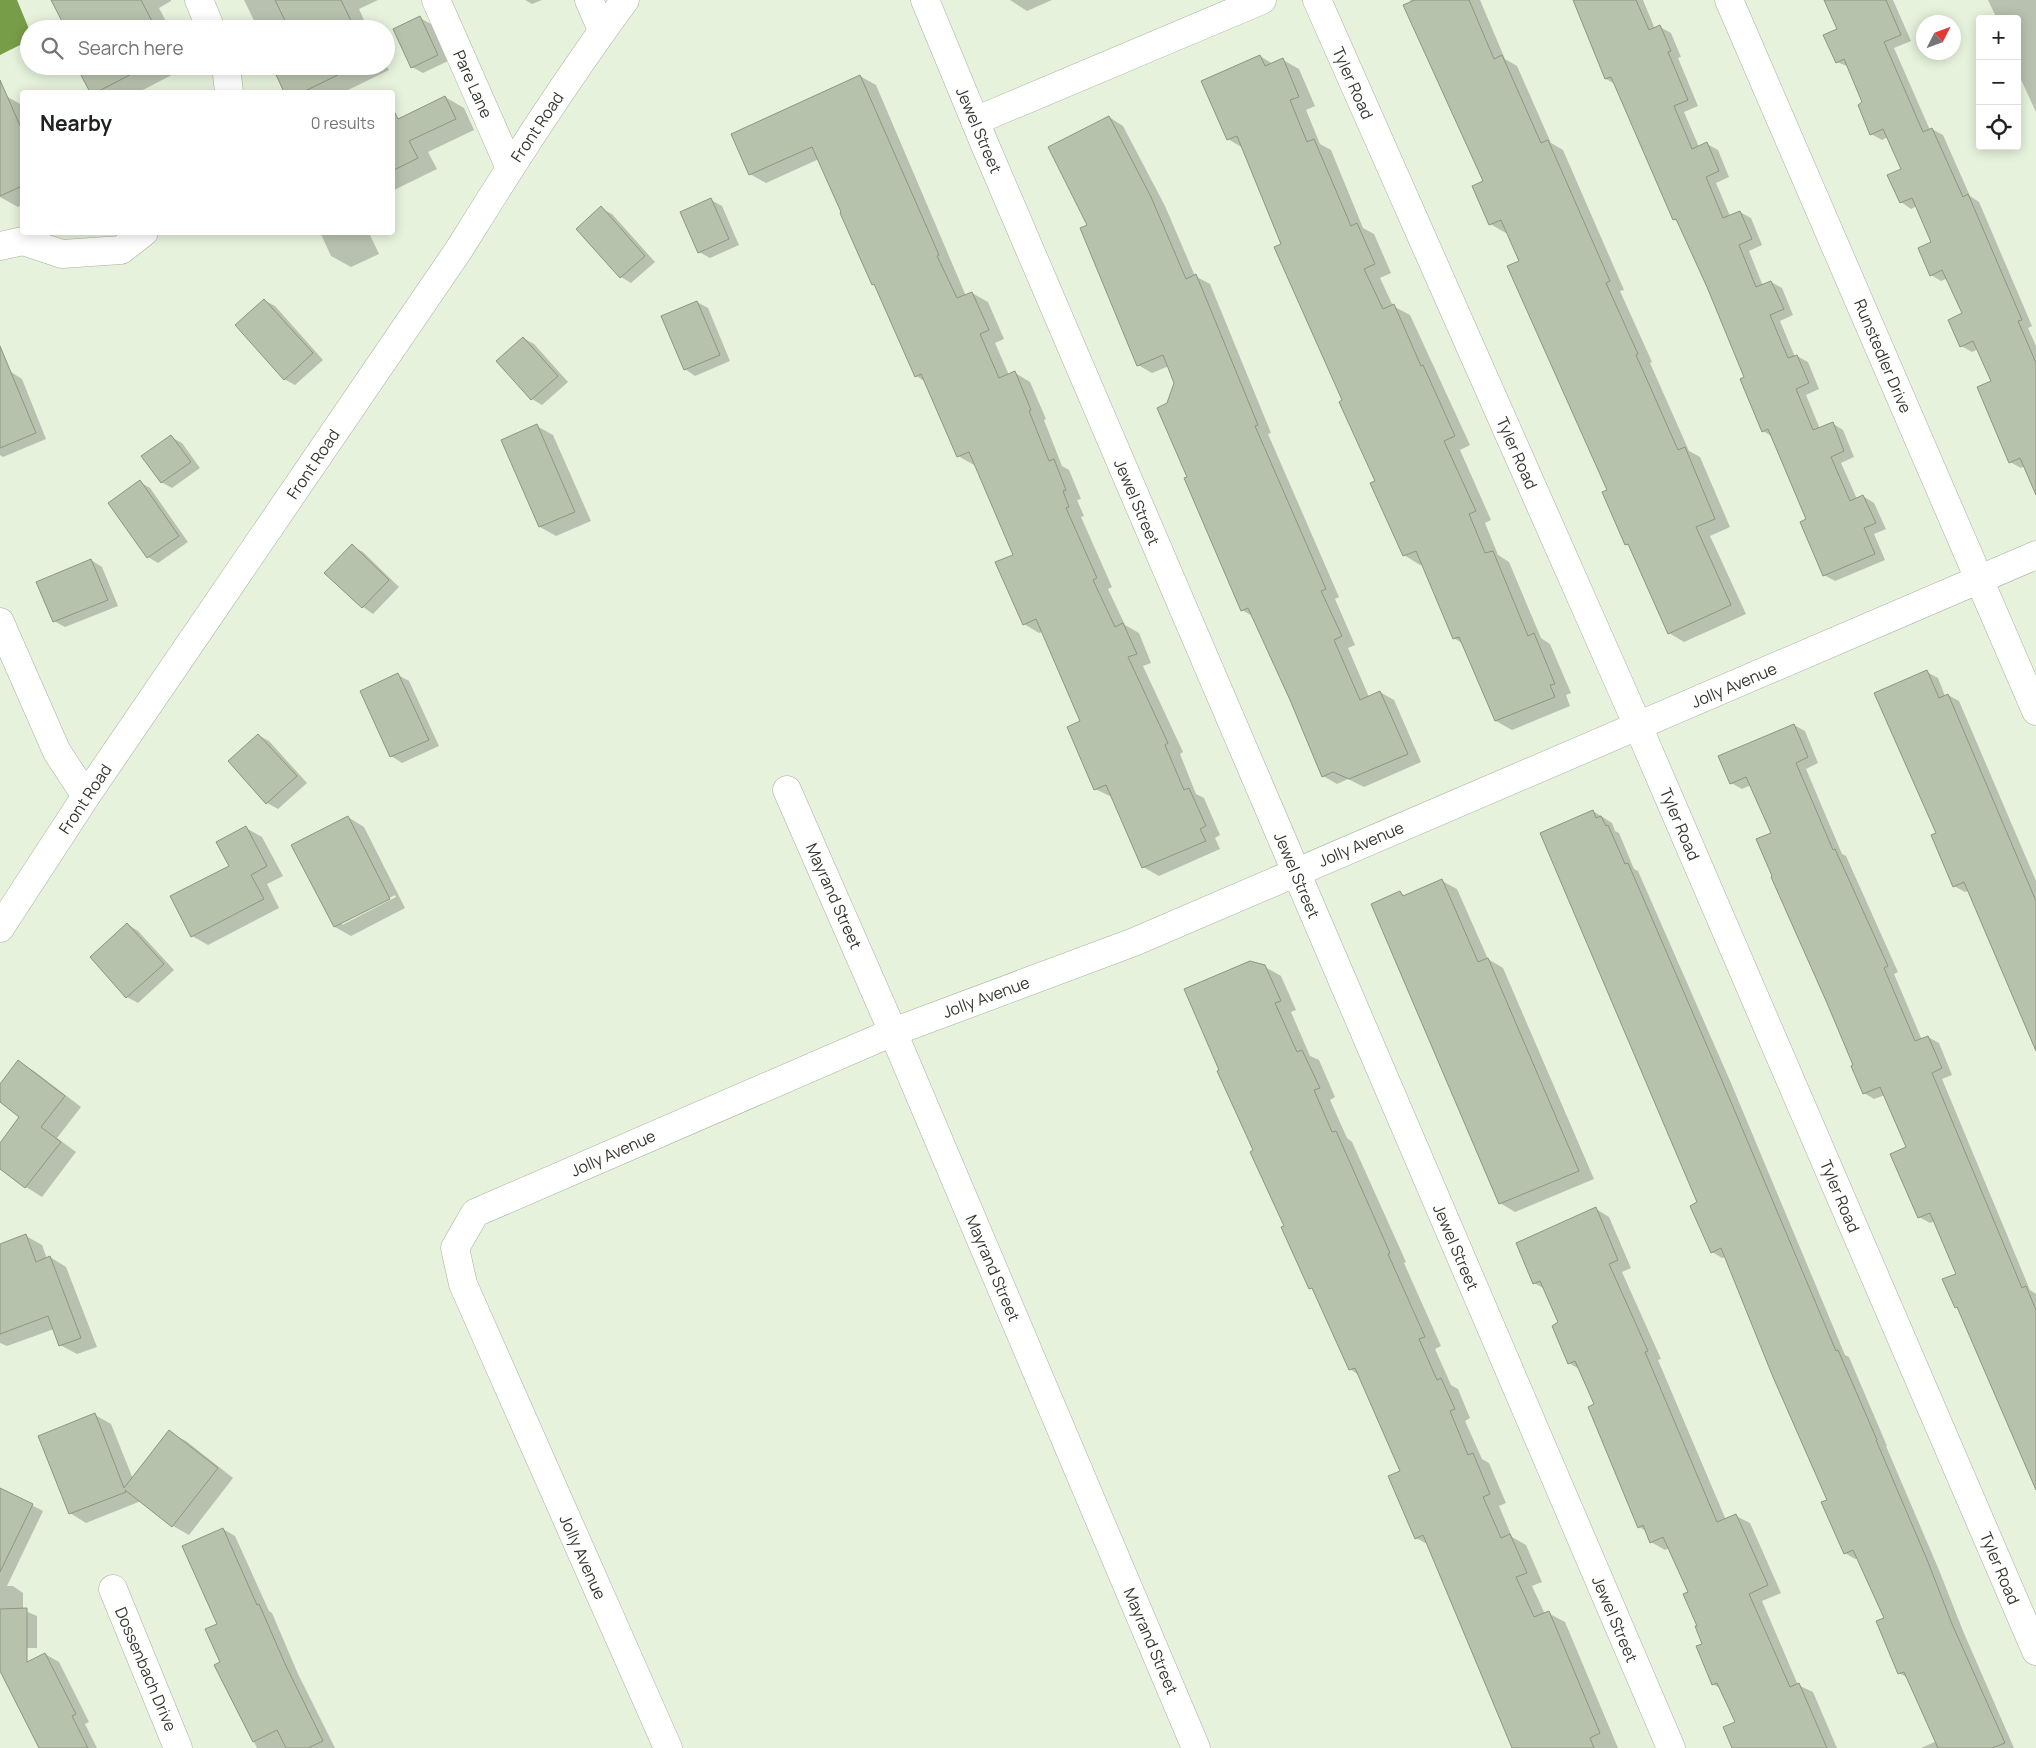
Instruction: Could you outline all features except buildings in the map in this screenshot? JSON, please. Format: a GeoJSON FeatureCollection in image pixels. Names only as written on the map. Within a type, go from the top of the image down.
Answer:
{"type":"FeatureCollection","features":[{"type":"Feature","properties":{"kind":"street"},"geometry":{"type":"LineString","coordinates":[[199,0],[207,20]]}},
{"type":"Feature","properties":{"kind":"street","name":"Pare Lane"},"geometry":{"type":"LineString","coordinates":[[436,0],[510,168]]}},
{"type":"Feature","properties":{"kind":"street"},"geometry":{"type":"LineString","coordinates":[[589,0],[602,30]]}},
{"type":"Feature","properties":{"kind":"street","name":"Front Road"},"geometry":{"type":"LineString","coordinates":[[0,928],[86,796],[460,248],[510,168],[602,30],[625,0]]}},
{"type":"Feature","properties":{"kind":"street","name":"Jewel Street"},"geometry":{"type":"LineString","coordinates":[[925,0],[974,121],[1670,1748]]}},
{"type":"Feature","properties":{"kind":"street"},"geometry":{"type":"LineString","coordinates":[[974,121],[1262,0]]}},
{"type":"Feature","properties":{"kind":"street","name":"Tyler Road"},"geometry":{"type":"LineString","coordinates":[[1316,0],[1638,726],[2036,1651]]}},
{"type":"Feature","properties":{"kind":"street","name":"Runstedler Drive"},"geometry":{"type":"LineString","coordinates":[[1729,0],[2036,711]]}},
{"type":"Feature","properties":{"kind":"street"},"geometry":{"type":"LineString","coordinates":[[227,75],[229,90]]}},
{"type":"Feature","properties":{"kind":"street"},"geometry":{"type":"LineString","coordinates":[[0,246],[22,241],[62,254],[121,250],[140,235]]}},
{"type":"Feature","properties":{"kind":"street","name":"Jolly Avenue"},"geometry":{"type":"LineString","coordinates":[[668,1748],[463,1284],[456,1248],[476,1213],[893,1032],[1125,946],[2036,555]]}},
{"type":"Feature","properties":{"kind":"street"},"geometry":{"type":"LineString","coordinates":[[0,622],[57,752],[86,796]]}},
{"type":"Feature","properties":{"kind":"street","name":"Mayrand Street"},"geometry":{"type":"LineString","coordinates":[[787,790],[893,1032],[1196,1748]]}},
{"type":"Feature","properties":{"kind":"street","name":"Dossenbach Drive"},"geometry":{"type":"LineString","coordinates":[[113,1589],[178,1748]]}},
{"type":"Feature","properties":{"kind":"shaded area"},"geometry":{"type":"Polygon","coordinates":[[[0,0],[17,0],[25,20],[20,20],[20,45],[0,55],[0,0]]]}}]}
